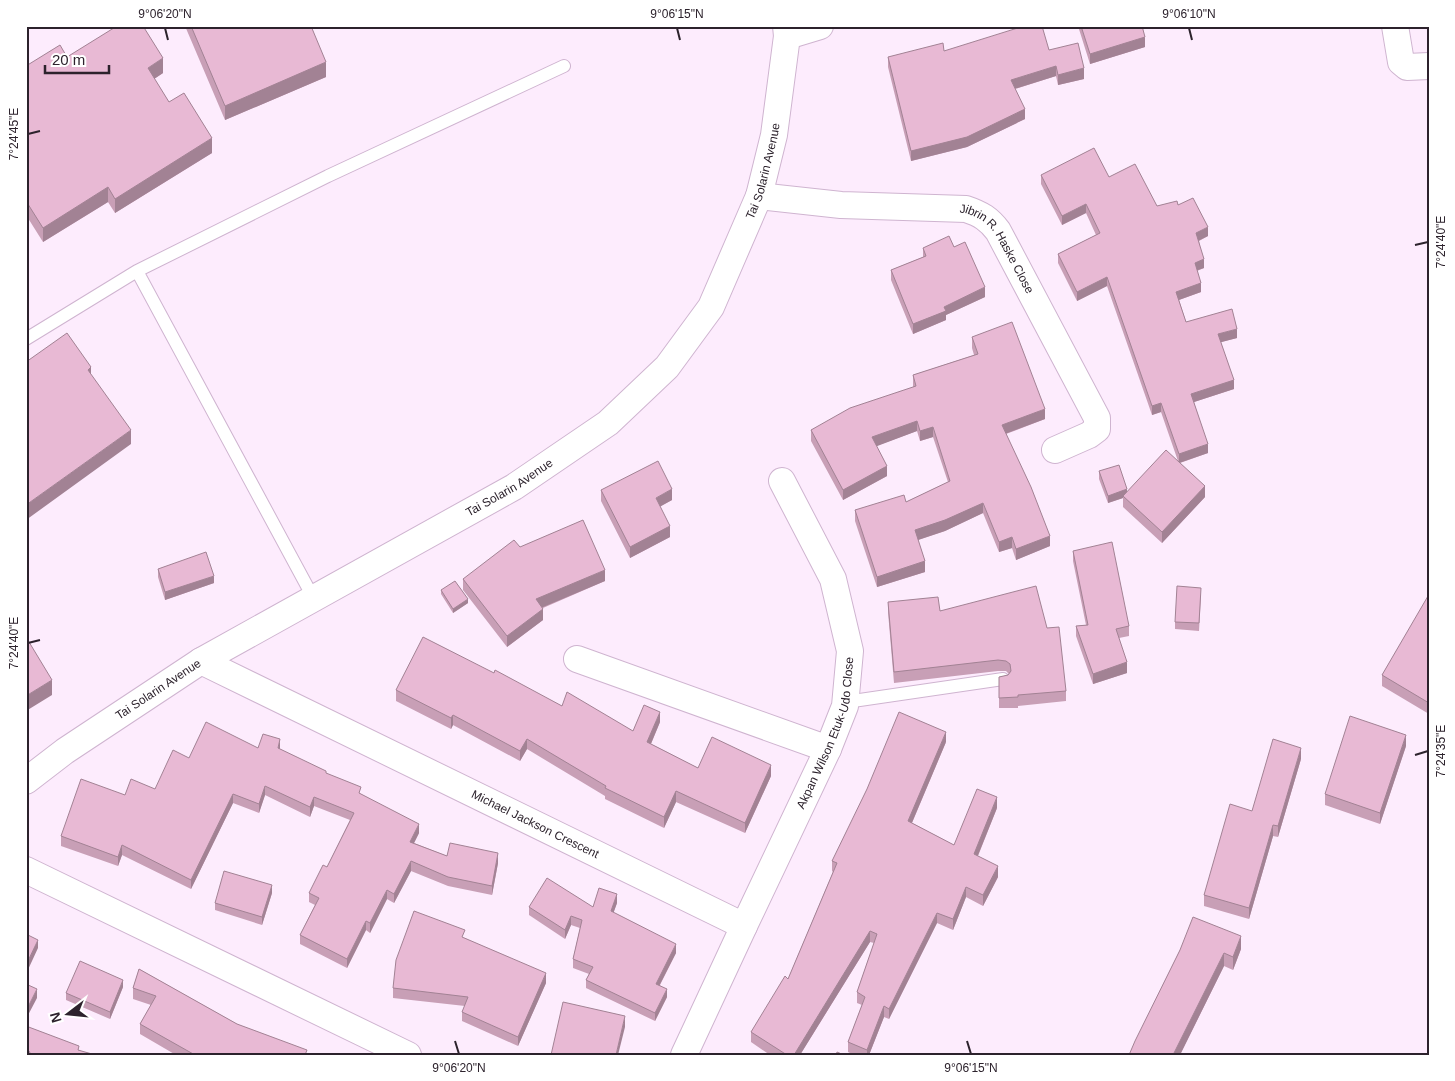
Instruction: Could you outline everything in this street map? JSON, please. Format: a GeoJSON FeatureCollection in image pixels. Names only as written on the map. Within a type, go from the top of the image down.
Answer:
{"type":"FeatureCollection","features":[{"type":"Feature","properties":{"kind":"street"},"geometry":{"type":"LineString","coordinates":[[786,31],[820,26]]}},
{"type":"Feature","properties":{"kind":"street"},"geometry":{"type":"LineString","coordinates":[[1395,26],[1401,62],[1407,67],[1429,66]]}},
{"type":"Feature","properties":{"kind":"street","name":"Tai Solarin Avenue"},"geometry":{"type":"LineString","coordinates":[[26,781],[65,751],[201,661],[514,487],[608,424],[667,367],[711,307],[759,196],[774,135],[786,31]]}},
{"type":"Feature","properties":{"kind":"street","name":"Jibrin R. Haske Close"},"geometry":{"type":"LineString","coordinates":[[759,196],[841,205],[966,209],[979,213],[990,221],[998,231],[1097,418],[1097,429],[1089,435],[1055,450]]}},
{"type":"Feature","properties":{"kind":"street","name":"Akpan Wilson Etuk-Udo Close"},"geometry":{"type":"LineString","coordinates":[[744,926],[828,748],[846,702],[850,651],[833,579],[782,481]]}},
{"type":"Feature","properties":{"kind":"street"},"geometry":{"type":"LineString","coordinates":[[577,659],[828,748]]}},
{"type":"Feature","properties":{"kind":"street","name":"Michael Jackson Crescent"},"geometry":{"type":"LineString","coordinates":[[201,661],[744,926]]}},
{"type":"Feature","properties":{"kind":"street"},"geometry":{"type":"LineString","coordinates":[[26,870],[408,1055]]}},
{"type":"Feature","properties":{"kind":"street"},"geometry":{"type":"LineString","coordinates":[[684,1055],[744,926]]}},
{"type":"Feature","properties":{"kind":"lane"},"geometry":{"type":"LineString","coordinates":[[26,340],[137,271],[328,176],[564,66]]}},
{"type":"Feature","properties":{"kind":"lane"},"geometry":{"type":"LineString","coordinates":[[137,271],[314,599]]}},
{"type":"Feature","properties":{"kind":"lane"},"geometry":{"type":"LineString","coordinates":[[846,702],[1003,679]]}},
{"type":"Feature","properties":{"kind":"building"},"geometry":{"type":"Polygon","coordinates":[[[117,26],[143,26],[163,58],[148,68],[169,102],[184,93],[212,138],[115,199],[108,187],[43,228],[26,201],[26,66],[60,45],[67,57],[117,26]]]}},
{"type":"Feature","properties":{"kind":"building"},"geometry":{"type":"Polygon","coordinates":[[[191,26],[311,26],[326,62],[225,106],[191,26]]]}},
{"type":"Feature","properties":{"kind":"building"},"geometry":{"type":"Polygon","coordinates":[[[1024,26],[1042,26],[1049,50],[1078,43],[1084,68],[1058,75],[1056,66],[1011,80],[1025,109],[967,137],[911,151],[888,57],[943,43],[944,51],[1024,26]]]}},
{"type":"Feature","properties":{"kind":"building"},"geometry":{"type":"Polygon","coordinates":[[[1081,26],[1142,26],[1145,37],[1090,54],[1081,26]]]}},
{"type":"Feature","properties":{"kind":"building"},"geometry":{"type":"Polygon","coordinates":[[[1094,148],[1109,177],[1135,164],[1157,206],[1177,201],[1178,205],[1193,198],[1208,227],[1196,233],[1204,259],[1195,263],[1201,283],[1176,292],[1186,322],[1232,309],[1237,329],[1218,334],[1234,380],[1191,394],[1208,444],[1179,454],[1161,403],[1152,406],[1107,277],[1077,292],[1058,254],[1100,233],[1086,204],[1062,216],[1041,175],[1094,148]]]}},
{"type":"Feature","properties":{"kind":"building"},"geometry":{"type":"Polygon","coordinates":[[[949,236],[954,247],[965,242],[985,287],[944,307],[946,311],[913,324],[891,270],[926,256],[923,248],[949,236]]]}},
{"type":"Feature","properties":{"kind":"building"},"geometry":{"type":"Polygon","coordinates":[[[1012,322],[1045,409],[1002,425],[1031,487],[1050,536],[1016,549],[1012,537],[999,542],[983,503],[945,520],[915,530],[925,561],[877,577],[855,510],[904,495],[906,502],[950,481],[933,427],[920,431],[917,421],[872,437],[887,466],[843,490],[811,430],[850,408],[916,386],[913,375],[978,354],[972,337],[1012,322]]]}},
{"type":"Feature","properties":{"kind":"building"},"geometry":{"type":"Polygon","coordinates":[[[67,333],[91,367],[88,370],[131,430],[26,505],[26,362],[67,333]]]}},
{"type":"Feature","properties":{"kind":"building"},"geometry":{"type":"Polygon","coordinates":[[[1166,450],[1205,486],[1162,532],[1123,496],[1166,450]]]}},
{"type":"Feature","properties":{"kind":"building"},"geometry":{"type":"Polygon","coordinates":[[[658,461],[672,489],[656,498],[670,526],[630,547],[601,490],[658,461]]]}},
{"type":"Feature","properties":{"kind":"building"},"geometry":{"type":"Polygon","coordinates":[[[1119,465],[1127,489],[1108,496],[1099,471],[1119,465]]]}},
{"type":"Feature","properties":{"kind":"building"},"geometry":{"type":"Polygon","coordinates":[[[583,520],[605,570],[536,599],[543,609],[507,636],[463,579],[514,540],[520,547],[583,520]]]}},
{"type":"Feature","properties":{"kind":"building"},"geometry":{"type":"Polygon","coordinates":[[[1112,542],[1129,626],[1116,629],[1127,662],[1093,674],[1076,626],[1088,625],[1073,551],[1112,542]]]}},
{"type":"Feature","properties":{"kind":"building"},"geometry":{"type":"Polygon","coordinates":[[[206,552],[214,576],[165,592],[158,569],[206,552]]]}},
{"type":"Feature","properties":{"kind":"building"},"geometry":{"type":"Polygon","coordinates":[[[455,581],[468,599],[453,609],[441,590],[455,581]]]}},
{"type":"Feature","properties":{"kind":"building"},"geometry":{"type":"Polygon","coordinates":[[[1036,586],[1047,628],[1059,627],[1066,691],[999,698],[999,677],[1008,675],[1011,671],[1010,664],[1006,661],[998,660],[894,672],[888,602],[938,597],[940,611],[1036,586]]]}},
{"type":"Feature","properties":{"kind":"building"},"geometry":{"type":"Polygon","coordinates":[[[1177,586],[1201,588],[1199,623],[1175,622],[1177,586]]]}},
{"type":"Feature","properties":{"kind":"building"},"geometry":{"type":"Polygon","coordinates":[[[1429,596],[1429,703],[1382,675],[1429,596]]]}},
{"type":"Feature","properties":{"kind":"building"},"geometry":{"type":"Polygon","coordinates":[[[26,637],[52,680],[26,696],[26,637]]]}},
{"type":"Feature","properties":{"kind":"building"},"geometry":{"type":"Polygon","coordinates":[[[423,637],[494,673],[495,670],[562,706],[567,692],[633,731],[644,705],[660,712],[647,742],[698,768],[712,737],[771,765],[745,823],[676,791],[664,817],[605,788],[606,786],[527,739],[520,751],[453,715],[451,718],[396,690],[423,637]]]}},
{"type":"Feature","properties":{"kind":"building"},"geometry":{"type":"Polygon","coordinates":[[[899,712],[946,732],[908,821],[954,845],[977,789],[997,797],[974,854],[998,866],[983,895],[966,887],[953,919],[937,913],[889,1009],[884,1006],[867,1050],[848,1042],[865,997],[857,992],[877,934],[870,931],[794,1055],[787,1055],[751,1032],[785,976],[788,979],[837,863],[832,861],[867,789],[899,712]]]}},
{"type":"Feature","properties":{"kind":"building"},"geometry":{"type":"Polygon","coordinates":[[[1350,716],[1406,735],[1380,813],[1325,794],[1350,716]]]}},
{"type":"Feature","properties":{"kind":"building"},"geometry":{"type":"Polygon","coordinates":[[[206,722],[258,748],[263,734],[280,739],[278,748],[326,771],[326,773],[361,787],[359,793],[419,824],[410,842],[447,856],[450,843],[498,853],[492,886],[448,877],[411,861],[394,894],[387,890],[370,923],[366,921],[347,959],[300,935],[319,898],[309,893],[323,865],[327,867],[354,813],[314,797],[310,807],[265,786],[259,804],[233,794],[191,880],[122,845],[118,857],[61,836],[81,779],[125,795],[131,779],[155,789],[173,750],[189,758],[206,722]]]}},
{"type":"Feature","properties":{"kind":"building"},"geometry":{"type":"Polygon","coordinates":[[[1273,739],[1301,748],[1278,826],[1273,825],[1249,908],[1204,895],[1230,804],[1252,811],[1273,739]]]}},
{"type":"Feature","properties":{"kind":"building"},"geometry":{"type":"Polygon","coordinates":[[[224,871],[272,885],[262,917],[215,903],[224,871]]]}},
{"type":"Feature","properties":{"kind":"building"},"geometry":{"type":"Polygon","coordinates":[[[547,878],[593,907],[599,888],[617,894],[611,911],[676,944],[656,984],[667,989],[655,1013],[586,980],[593,967],[573,959],[582,920],[571,916],[565,930],[529,907],[547,878]]]}},
{"type":"Feature","properties":{"kind":"building"},"geometry":{"type":"Polygon","coordinates":[[[414,911],[465,930],[462,937],[546,973],[518,1037],[462,1012],[468,997],[393,988],[396,960],[414,911]]]}},
{"type":"Feature","properties":{"kind":"building"},"geometry":{"type":"Polygon","coordinates":[[[1193,917],[1241,936],[1233,957],[1224,953],[1173,1055],[1129,1055],[1180,950],[1193,917]]]}},
{"type":"Feature","properties":{"kind":"building"},"geometry":{"type":"Polygon","coordinates":[[[26,934],[38,940],[26,965],[26,934]]]}},
{"type":"Feature","properties":{"kind":"building"},"geometry":{"type":"Polygon","coordinates":[[[80,961],[123,980],[110,1012],[66,993],[80,961]]]}},
{"type":"Feature","properties":{"kind":"building"},"geometry":{"type":"Polygon","coordinates":[[[139,969],[237,1024],[307,1050],[305,1055],[195,1055],[140,1024],[156,996],[133,988],[139,969]]]}},
{"type":"Feature","properties":{"kind":"building"},"geometry":{"type":"Polygon","coordinates":[[[26,984],[37,989],[26,1011],[26,984]]]}},
{"type":"Feature","properties":{"kind":"building"},"geometry":{"type":"Polygon","coordinates":[[[563,1002],[625,1016],[616,1055],[551,1055],[563,1002]]]}},
{"type":"Feature","properties":{"kind":"building"},"geometry":{"type":"Polygon","coordinates":[[[26,1026],[79,1046],[78,1050],[92,1054],[29,1055],[30,1052],[26,1050],[26,1026]]]}}]}
